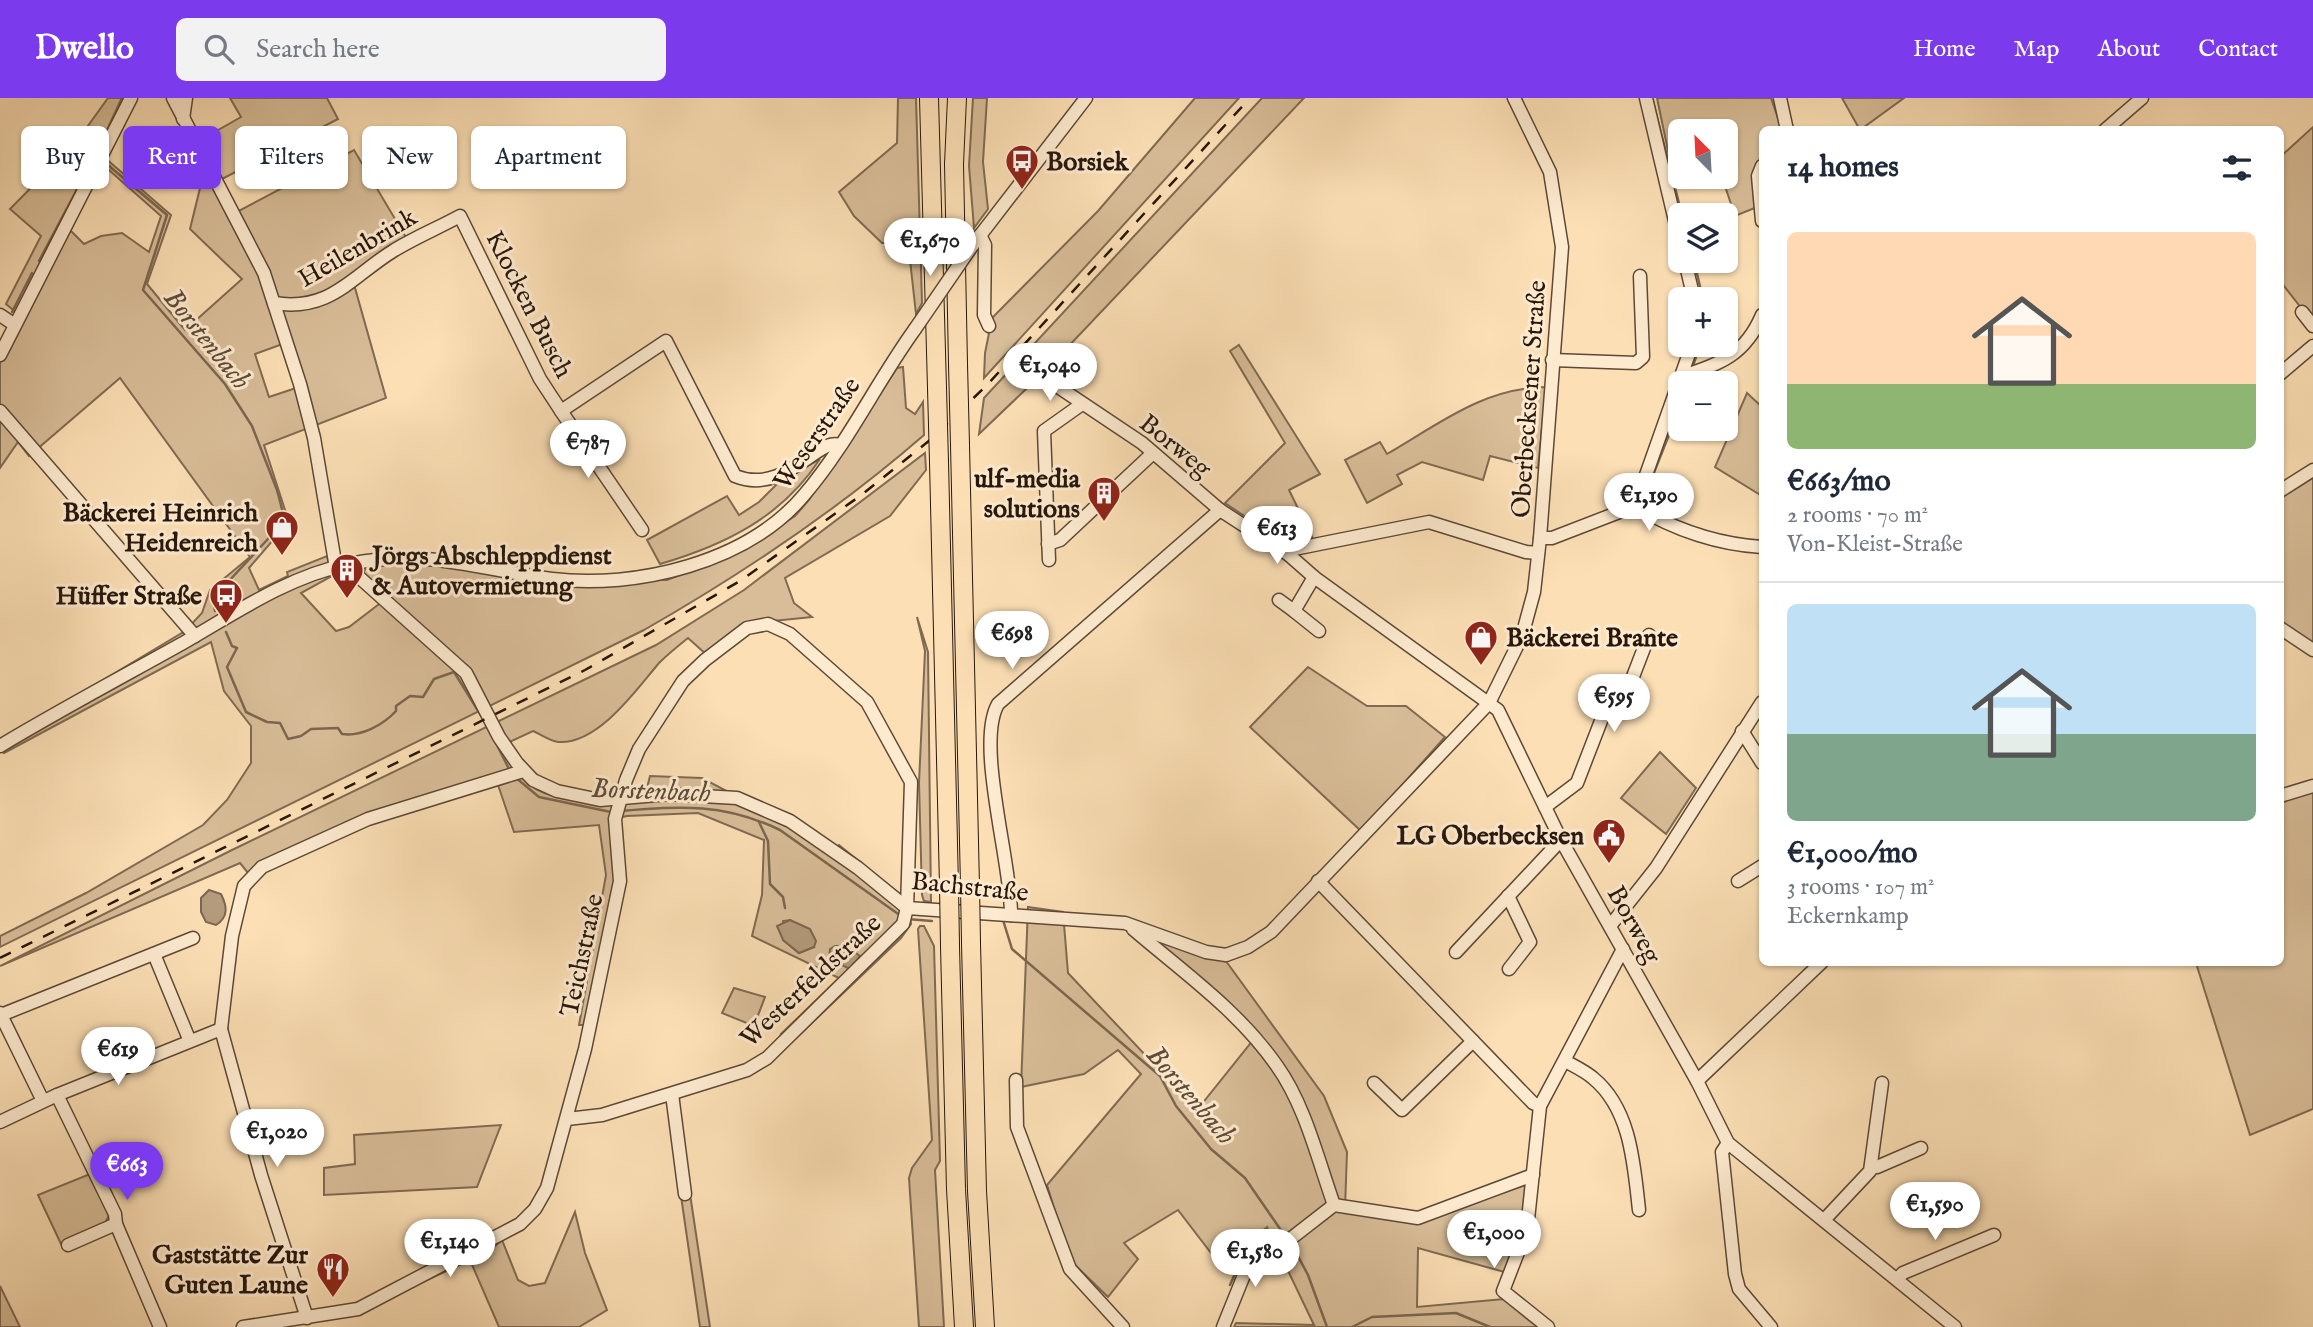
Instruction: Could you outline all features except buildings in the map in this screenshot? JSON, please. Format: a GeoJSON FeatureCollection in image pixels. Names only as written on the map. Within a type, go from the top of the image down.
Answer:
{"type":"FeatureCollection","features":[{"type":"Feature","properties":{"kind":"highway"},"geometry":{"type":"LineString","coordinates":[[929,98],[956,1189],[964,1327]]}},
{"type":"Feature","properties":{"kind":"highway"},"geometry":{"type":"LineString","coordinates":[[957,98],[954,164],[971,943],[977,1191],[985,1327]]}},
{"type":"Feature","properties":{"kind":"street"},"geometry":{"type":"LineString","coordinates":[[0,355],[131,98]]}},
{"type":"Feature","properties":{"kind":"street"},"geometry":{"type":"LineString","coordinates":[[173,98],[264,273],[314,438],[343,566]]}},
{"type":"Feature","properties":{"kind":"street"},"geometry":{"type":"LineString","coordinates":[[183,120],[186,98]]}},
{"type":"Feature","properties":{"kind":"street","name":"Weserstraße"},"geometry":{"type":"LineString","coordinates":[[0,746],[300,580],[343,566],[427,557],[554,579],[601,581],[662,574],[720,554],[775,522],[802,498],[976,241],[1086,98]]}},
{"type":"Feature","properties":{"kind":"street","name":"Oberbecksener Straße"},"geometry":{"type":"LineString","coordinates":[[1489,702],[1522,636],[1534,592],[1562,247],[1550,172],[1514,98]]}},
{"type":"Feature","properties":{"kind":"street"},"geometry":{"type":"LineString","coordinates":[[1646,98],[1671,203]]}},
{"type":"Feature","properties":{"kind":"street"},"geometry":{"type":"LineString","coordinates":[[1780,98],[1785,126]]}},
{"type":"Feature","properties":{"kind":"street"},"geometry":{"type":"LineString","coordinates":[[2110,126],[2142,98]]}},
{"type":"Feature","properties":{"kind":"street","name":"Heilenbrink"},"geometry":{"type":"LineString","coordinates":[[274,303],[296,307],[327,296],[359,278],[395,249],[460,216]]}},
{"type":"Feature","properties":{"kind":"street","name":"Klocken Busch"},"geometry":{"type":"LineString","coordinates":[[460,216],[540,379],[642,530]]}},
{"type":"Feature","properties":{"kind":"street"},"geometry":{"type":"LineString","coordinates":[[976,241],[985,246],[984,315],[989,326]]}},
{"type":"Feature","properties":{"kind":"street"},"geometry":{"type":"LineString","coordinates":[[1552,360],[1636,363],[1643,356],[1640,276]]}},
{"type":"Feature","properties":{"kind":"street"},"geometry":{"type":"LineString","coordinates":[[2302,312],[2313,326]]}},
{"type":"Feature","properties":{"kind":"street"},"geometry":{"type":"LineString","coordinates":[[0,315],[15,325]]}},
{"type":"Feature","properties":{"kind":"street"},"geometry":{"type":"LineString","coordinates":[[1697,371],[1721,362],[1742,348],[1754,335],[1759,323]]}},
{"type":"Feature","properties":{"kind":"street","name":"Klocken Busch"},"geometry":{"type":"LineString","coordinates":[[561,411],[666,341],[735,476],[753,481],[767,480],[802,464],[827,445],[839,445]]}},
{"type":"Feature","properties":{"kind":"street"},"geometry":{"type":"LineString","coordinates":[[2284,371],[2313,346]]}},
{"type":"Feature","properties":{"kind":"street","name":"Borweg"},"geometry":{"type":"LineString","coordinates":[[1039,374],[1153,453],[1220,510],[1289,555],[1314,577],[1498,710],[1561,840],[1697,1081],[1728,1143],[1955,1327]]}},
{"type":"Feature","properties":{"kind":"street"},"geometry":{"type":"LineString","coordinates":[[1049,560],[1044,431],[1082,404]]}},
{"type":"Feature","properties":{"kind":"street"},"geometry":{"type":"LineString","coordinates":[[0,411],[195,636]]}},
{"type":"Feature","properties":{"kind":"street"},"geometry":{"type":"LineString","coordinates":[[1635,506],[1668,417]]}},
{"type":"Feature","properties":{"kind":"street"},"geometry":{"type":"LineString","coordinates":[[1048,544],[1060,540],[1153,453]]}},
{"type":"Feature","properties":{"kind":"street"},"geometry":{"type":"LineString","coordinates":[[2284,489],[2313,470]]}},
{"type":"Feature","properties":{"kind":"street"},"geometry":{"type":"LineString","coordinates":[[1540,538],[1552,538],[1635,506],[1690,534],[1733,545],[1759,547]]}},
{"type":"Feature","properties":{"kind":"street"},"geometry":{"type":"LineString","coordinates":[[1011,915],[995,802],[990,718],[998,704],[1220,510]]}},
{"type":"Feature","properties":{"kind":"street"},"geometry":{"type":"LineString","coordinates":[[1289,555],[1294,549],[1429,523],[1525,552],[1538,553]]}},
{"type":"Feature","properties":{"kind":"street","name":"Bachstraße"},"geometry":{"type":"LineString","coordinates":[[343,566],[360,578],[466,673],[516,774],[570,795],[600,800],[618,808],[668,794],[737,798],[790,821],[858,868],[907,909],[1125,923],[1206,951],[1226,955],[1248,947],[1271,932],[1489,702]]}},
{"type":"Feature","properties":{"kind":"street"},"geometry":{"type":"LineString","coordinates":[[1294,611],[1314,577]]}},
{"type":"Feature","properties":{"kind":"street"},"geometry":{"type":"LineString","coordinates":[[1279,600],[1320,631]]}},
{"type":"Feature","properties":{"kind":"street","name":"Westerfeldstraße"},"geometry":{"type":"LineString","coordinates":[[566,1119],[601,1115],[672,1094],[747,1070],[767,1058],[903,924],[907,909],[911,782],[867,702],[790,634],[768,624],[747,628],[705,660],[683,681],[639,748],[618,808]]}},
{"type":"Feature","properties":{"kind":"street"},"geometry":{"type":"LineString","coordinates":[[2284,631],[2313,650]]}},
{"type":"Feature","properties":{"kind":"street"},"geometry":{"type":"LineString","coordinates":[[1545,807],[1577,783],[1606,708],[1629,687],[1649,635]]}},
{"type":"Feature","properties":{"kind":"street"},"geometry":{"type":"LineString","coordinates":[[1610,926],[1656,868],[1759,706]]}},
{"type":"Feature","properties":{"kind":"street"},"geometry":{"type":"LineString","coordinates":[[1742,731],[1759,758]]}},
{"type":"Feature","properties":{"kind":"street"},"geometry":{"type":"LineString","coordinates":[[307,1318],[261,1175],[221,1029],[239,900],[252,875],[262,867],[368,819],[416,802],[516,774]]}},
{"type":"Feature","properties":{"kind":"street"},"geometry":{"type":"LineString","coordinates":[[2284,795],[2313,786]]}},
{"type":"Feature","properties":{"kind":"street","name":"Teichstraße"},"geometry":{"type":"LineString","coordinates":[[566,1119],[585,1049],[620,881],[618,808]]}},
{"type":"Feature","properties":{"kind":"street"},"geometry":{"type":"LineString","coordinates":[[1456,952],[1561,840]]}},
{"type":"Feature","properties":{"kind":"street"},"geometry":{"type":"LineString","coordinates":[[1738,881],[1759,868]]}},
{"type":"Feature","properties":{"kind":"street"},"geometry":{"type":"LineString","coordinates":[[1318,881],[1540,1106]]}},
{"type":"Feature","properties":{"kind":"street"},"geometry":{"type":"LineString","coordinates":[[1508,895],[1530,942],[1509,969]]}},
{"type":"Feature","properties":{"kind":"street"},"geometry":{"type":"LineString","coordinates":[[1125,923],[1245,1024],[1279,1068],[1302,1117],[1334,1205]]}},
{"type":"Feature","properties":{"kind":"street"},"geometry":{"type":"LineString","coordinates":[[43,1101],[0,1014],[193,938]]}},
{"type":"Feature","properties":{"kind":"street"},"geometry":{"type":"LineString","coordinates":[[1548,1327],[1503,1291],[1527,1229],[1540,1106],[1623,948]]}},
{"type":"Feature","properties":{"kind":"street"},"geometry":{"type":"LineString","coordinates":[[154,954],[189,1039]]}},
{"type":"Feature","properties":{"kind":"street"},"geometry":{"type":"LineString","coordinates":[[1697,1081],[1818,966]]}},
{"type":"Feature","properties":{"kind":"street"},"geometry":{"type":"LineString","coordinates":[[0,1122],[189,1039],[221,1029]]}},
{"type":"Feature","properties":{"kind":"street"},"geometry":{"type":"LineString","coordinates":[[1374,1083],[1402,1110],[1473,1041]]}},
{"type":"Feature","properties":{"kind":"street"},"geometry":{"type":"LineString","coordinates":[[1565,1061],[1594,1079],[1611,1098],[1633,1155],[1639,1210]]}},
{"type":"Feature","properties":{"kind":"street"},"geometry":{"type":"LineString","coordinates":[[1016,1080],[1017,1127],[1029,1177],[1070,1269],[1123,1327]]}},
{"type":"Feature","properties":{"kind":"street"},"geometry":{"type":"LineString","coordinates":[[1825,1219],[1870,1171],[1882,1083]]}},
{"type":"Feature","properties":{"kind":"street"},"geometry":{"type":"LineString","coordinates":[[672,1094],[685,1194]]}},
{"type":"Feature","properties":{"kind":"street"},"geometry":{"type":"LineString","coordinates":[[57,1095],[115,1214],[116,1224],[160,1327]]}},
{"type":"Feature","properties":{"kind":"street"},"geometry":{"type":"LineString","coordinates":[[243,1327],[358,1309],[520,1224],[535,1209],[547,1188],[566,1119]]}},
{"type":"Feature","properties":{"kind":"street"},"geometry":{"type":"LineString","coordinates":[[1728,1143],[1722,1152],[1735,1274],[1743,1295],[1770,1327]]}},
{"type":"Feature","properties":{"kind":"street"},"geometry":{"type":"LineString","coordinates":[[1871,1166],[1877,1167],[1921,1148]]}},
{"type":"Feature","properties":{"kind":"street"},"geometry":{"type":"LineString","coordinates":[[1223,1327],[1244,1275],[1334,1205],[1418,1218],[1533,1175]]}},
{"type":"Feature","properties":{"kind":"street"},"geometry":{"type":"LineString","coordinates":[[68,1245],[116,1224]]}},
{"type":"Feature","properties":{"kind":"street"},"geometry":{"type":"LineString","coordinates":[[1897,1279],[1903,1273],[1994,1235]]}},
{"type":"Feature","properties":{"kind":"street"},"geometry":{"type":"LineString","coordinates":[[345,1313],[348,1327]]}},
{"type":"Feature","properties":{"kind":"shaded area"},"geometry":{"type":"Polygon","coordinates":[[[108,98],[127,98],[109,134],[109,126],[88,126],[108,98]]]}},
{"type":"Feature","properties":{"kind":"shaded area"},"geometry":{"type":"Polygon","coordinates":[[[230,98],[327,98],[338,119],[324,126],[235,126],[235,172],[221,179],[221,128],[241,117],[230,98]]]}},
{"type":"Feature","properties":{"kind":"shaded area"},"geometry":{"type":"Polygon","coordinates":[[[898,98],[916,98],[922,303],[916,314],[906,224],[887,243],[882,243],[854,216],[839,192],[897,143],[898,98]]]}},
{"type":"Feature","properties":{"kind":"shaded area"},"geometry":{"type":"Polygon","coordinates":[[[973,98],[987,98],[983,162],[988,209],[974,228],[969,166],[973,98]]]}},
{"type":"Feature","properties":{"kind":"shaded area"},"geometry":{"type":"Polygon","coordinates":[[[1195,98],[1239,98],[984,378],[985,353],[992,318],[1098,211],[1195,98]]]}},
{"type":"Feature","properties":{"kind":"shaded area"},"geometry":{"type":"Polygon","coordinates":[[[1262,98],[1304,98],[1046,370],[979,434],[984,398],[1262,98]]]}},
{"type":"Feature","properties":{"kind":"shaded area"},"geometry":{"type":"Polygon","coordinates":[[[1657,98],[1771,98],[1781,126],[1759,126],[1757,207],[1738,215],[1738,203],[1731,203],[1726,189],[1738,189],[1738,119],[1668,119],[1668,151],[1657,98]]]}},
{"type":"Feature","properties":{"kind":"shaded area"},"geometry":{"type":"Polygon","coordinates":[[[1842,98],[1904,98],[1866,126],[1858,126],[1842,98]]]}},
{"type":"Feature","properties":{"kind":"shaded area"},"geometry":{"type":"Polygon","coordinates":[[[2313,127],[2313,323],[2284,286],[2284,153],[2313,127]]]}},
{"type":"Feature","properties":{"kind":"shaded area"},"geometry":{"type":"Polygon","coordinates":[[[354,150],[362,163],[362,189],[377,189],[407,239],[373,257],[348,277],[355,288],[386,398],[264,445],[286,513],[285,526],[249,568],[259,590],[288,576],[287,572],[327,556],[332,576],[301,593],[336,631],[349,627],[387,598],[364,577],[363,572],[370,564],[394,559],[518,573],[667,580],[725,558],[751,545],[795,516],[809,500],[897,368],[903,367],[906,408],[915,414],[923,402],[924,435],[858,489],[789,539],[644,630],[0,947],[0,936],[86,893],[203,825],[227,800],[251,763],[251,726],[224,691],[211,642],[4,753],[0,751],[0,742],[185,631],[202,613],[210,590],[250,557],[120,378],[29,456],[18,442],[0,468],[0,352],[18,314],[6,304],[41,236],[10,209],[30,189],[82,189],[64,224],[84,244],[101,236],[122,233],[149,252],[161,216],[130,189],[141,189],[171,215],[147,284],[185,330],[242,279],[190,229],[200,189],[221,189],[221,182],[237,212],[280,189],[348,189],[348,153],[354,150]],[[288,342],[255,354],[269,397],[299,387],[288,342]]]}},
{"type":"Feature","properties":{"kind":"shaded area"},"geometry":{"type":"Polygon","coordinates":[[[109,161],[123,173],[123,182],[109,170],[109,161]]]}},
{"type":"Feature","properties":{"kind":"shaded area"},"geometry":{"type":"Polygon","coordinates":[[[1239,345],[1320,474],[1289,490],[1314,541],[1290,547],[1225,503],[1285,443],[1230,351],[1239,345]]]}},
{"type":"Feature","properties":{"kind":"shaded area"},"geometry":{"type":"Polygon","coordinates":[[[1546,387],[1538,468],[1490,456],[1483,480],[1422,462],[1397,475],[1402,484],[1367,503],[1345,460],[1380,442],[1387,454],[1482,401],[1523,389],[1546,387]]]}},
{"type":"Feature","properties":{"kind":"shaded area"},"geometry":{"type":"Polygon","coordinates":[[[1747,393],[1759,404],[1759,494],[1715,467],[1726,441],[1738,441],[1738,414],[1747,393]]]}},
{"type":"Feature","properties":{"kind":"shaded area"},"geometry":{"type":"Polygon","coordinates":[[[925,453],[926,470],[890,516],[785,578],[794,603],[812,617],[773,621],[707,655],[688,638],[659,663],[615,713],[588,735],[573,741],[558,742],[533,731],[501,746],[531,785],[561,798],[589,801],[644,800],[650,776],[702,778],[789,824],[832,852],[839,845],[900,894],[907,893],[911,924],[901,938],[794,1040],[781,1034],[839,978],[752,936],[762,895],[764,840],[698,813],[612,819],[624,881],[586,1025],[579,1025],[606,875],[599,825],[514,832],[497,782],[396,812],[264,870],[253,879],[240,863],[0,966],[232,850],[656,645],[744,590],[925,453]],[[790,920],[783,921],[783,940],[799,953],[814,947],[790,920]]]}},
{"type":"Feature","properties":{"kind":"shaded area"},"geometry":{"type":"Polygon","coordinates":[[[820,459],[805,479],[770,513],[729,538],[660,564],[647,540],[727,496],[739,515],[759,502],[781,480],[820,459]]]}},
{"type":"Feature","properties":{"kind":"shaded area"},"geometry":{"type":"Polygon","coordinates":[[[2313,474],[2313,645],[2284,627],[2284,494],[2313,474]]]}},
{"type":"Feature","properties":{"kind":"shaded area"},"geometry":{"type":"Polygon","coordinates":[[[917,617],[928,652],[931,902],[924,901],[922,895],[919,783],[925,651],[917,617]]]}},
{"type":"Feature","properties":{"kind":"shaded area"},"geometry":{"type":"Polygon","coordinates":[[[1308,667],[1367,706],[1406,706],[1445,737],[1361,831],[1250,727],[1308,667]]]}},
{"type":"Feature","properties":{"kind":"shaded area"},"geometry":{"type":"Polygon","coordinates":[[[1660,752],[1696,788],[1666,834],[1621,798],[1660,752]]]}},
{"type":"Feature","properties":{"kind":"shaded area"},"geometry":{"type":"Polygon","coordinates":[[[2313,783],[2313,1109],[2250,1135],[2197,966],[2284,966],[2284,792],[2313,783]]]}},
{"type":"Feature","properties":{"kind":"shaded area"},"geometry":{"type":"Polygon","coordinates":[[[209,890],[221,894],[225,907],[225,915],[216,925],[206,922],[201,912],[201,898],[209,890]]]}},
{"type":"Feature","properties":{"kind":"shaded area"},"geometry":{"type":"Polygon","coordinates":[[[1028,907],[1063,912],[1068,973],[1197,1110],[1257,1035],[1133,926],[1223,957],[1324,1096],[1347,1152],[1345,1208],[1417,1222],[1529,1184],[1525,1231],[1508,1273],[1418,1248],[1417,1307],[1504,1299],[1543,1327],[1234,1327],[1236,1323],[1314,1325],[1267,1227],[1221,1266],[1178,1210],[1124,1243],[1138,1259],[1108,1297],[1070,1260],[1047,1185],[1141,1074],[1118,1050],[1084,1074],[1021,1087],[1028,907]]]}},
{"type":"Feature","properties":{"kind":"shaded area"},"geometry":{"type":"Polygon","coordinates":[[[790,920],[810,929],[816,941],[814,947],[799,953],[783,940],[777,926],[790,920]]]}},
{"type":"Feature","properties":{"kind":"shaded area"},"geometry":{"type":"Polygon","coordinates":[[[924,926],[934,946],[940,1161],[935,1170],[944,1327],[919,1327],[909,1178],[912,1168],[932,1140],[918,929],[924,926]]]}},
{"type":"Feature","properties":{"kind":"shaded area"},"geometry":{"type":"Polygon","coordinates":[[[845,946],[860,956],[850,969],[829,959],[830,949],[845,946]]]}},
{"type":"Feature","properties":{"kind":"shaded area"},"geometry":{"type":"Polygon","coordinates":[[[734,988],[765,997],[754,1026],[722,1013],[734,988]]]}},
{"type":"Feature","properties":{"kind":"shaded area"},"geometry":{"type":"Polygon","coordinates":[[[501,1125],[477,1187],[324,1195],[324,1168],[355,1164],[354,1135],[501,1125]]]}},
{"type":"Feature","properties":{"kind":"shaded area"},"geometry":{"type":"Polygon","coordinates":[[[90,1174],[109,1215],[104,1226],[61,1244],[38,1195],[90,1174]]]}},
{"type":"Feature","properties":{"kind":"shaded area"},"geometry":{"type":"Polygon","coordinates":[[[690,1194],[710,1327],[700,1327],[681,1196],[690,1194]]]}},
{"type":"Feature","properties":{"kind":"shaded area"},"geometry":{"type":"Polygon","coordinates":[[[575,1212],[585,1253],[607,1310],[579,1327],[499,1327],[470,1260],[421,1283],[429,1263],[486,1234],[493,1248],[502,1240],[518,1280],[529,1286],[545,1283],[575,1212]]]}},
{"type":"Feature","properties":{"kind":"shaded area"},"geometry":{"type":"Polygon","coordinates":[[[0,1286],[20,1327],[0,1327],[0,1286]]]}},
{"type":"Feature","properties":{"kind":"waterway","name":"Borstenbach"},"geometry":{"type":"LineString","coordinates":[[109,126],[122,98]]}},
{"type":"Feature","properties":{"kind":"waterway"},"geometry":{"type":"LineString","coordinates":[[1652,98],[1679,203]]}},
{"type":"Feature","properties":{"kind":"waterway","name":"Borstenbach"},"geometry":{"type":"LineString","coordinates":[[109,166],[167,215],[143,290],[225,384],[252,426],[282,509],[281,525],[213,598],[215,611]]}},
{"type":"Feature","properties":{"kind":"waterway"},"geometry":{"type":"LineString","coordinates":[[39,261],[77,189]]}},
{"type":"Feature","properties":{"kind":"waterway"},"geometry":{"type":"LineString","coordinates":[[12,312],[32,273]]}},
{"type":"Feature","properties":{"kind":"waterway"},"geometry":{"type":"LineString","coordinates":[[1697,273],[1700,287]]}},
{"type":"Feature","properties":{"kind":"waterway"},"geometry":{"type":"LineString","coordinates":[[1693,366],[1696,357]]}},
{"type":"Feature","properties":{"kind":"waterway"},"geometry":{"type":"LineString","coordinates":[[1653,475],[1668,437]]}},
{"type":"Feature","properties":{"kind":"waterway"},"geometry":{"type":"LineString","coordinates":[[1648,493],[1652,511]]}},
{"type":"Feature","properties":{"kind":"waterway","name":"Borstenbach"},"geometry":{"type":"LineString","coordinates":[[226,632],[232,646],[237,648],[227,667],[246,712],[267,722],[280,723],[288,739],[301,736],[311,729],[338,728],[342,734],[357,734],[371,729],[391,716],[396,711],[396,706],[410,696],[423,697],[434,679],[454,672],[482,717]]}},
{"type":"Feature","properties":{"kind":"waterway","name":"Borstenbach"},"geometry":{"type":"LineString","coordinates":[[495,741],[509,769]]}},
{"type":"Feature","properties":{"kind":"waterway","name":"Borstenbach"},"geometry":{"type":"LineString","coordinates":[[515,777],[539,797],[611,812]]}},
{"type":"Feature","properties":{"kind":"waterway","name":"Borstenbach"},"geometry":{"type":"LineString","coordinates":[[621,811],[702,808],[760,821],[780,830],[901,916]]}},
{"type":"Feature","properties":{"kind":"waterway"},"geometry":{"type":"LineString","coordinates":[[759,822],[768,841],[770,884],[783,897],[785,908]]}},
{"type":"Feature","properties":{"kind":"waterway","name":"Borstenbach"},"geometry":{"type":"LineString","coordinates":[[907,919],[932,921]]}},
{"type":"Feature","properties":{"kind":"waterway","name":"Borstenbach"},"geometry":{"type":"LineString","coordinates":[[1003,920],[1012,949],[1160,1076],[1176,1106],[1211,1149],[1245,1178],[1287,1239]]}},
{"type":"Feature","properties":{"kind":"waterway"},"geometry":{"type":"LineString","coordinates":[[1230,1285],[1238,1267],[1279,1232]]}},
{"type":"Feature","properties":{"kind":"waterway","name":"Borstenbach"},"geometry":{"type":"LineString","coordinates":[[1291,1243],[1308,1275],[1327,1327]]}},
{"type":"Feature","properties":{"kind":"waterway"},"geometry":{"type":"LineString","coordinates":[[1352,1327],[1372,1317],[1456,1313],[1490,1327]]}},
{"type":"Feature","properties":{"kind":"railway"},"geometry":{"type":"LineString","coordinates":[[0,958],[585,670],[740,581],[860,496],[930,440],[987,385],[1250,98]]}},
{"type":"Feature","properties":{"kind":"place","name":"Borsiek"},"geometry":{"type":"Point","coordinates":[1022,191]}},
{"type":"Feature","properties":{"kind":"place","name":"ulf-media solutions"},"geometry":{"type":"Point","coordinates":[1104,523]}},
{"type":"Feature","properties":{"kind":"place","name":"Bäckerei Heinrich Heidenreich"},"geometry":{"type":"Point","coordinates":[282,557]}},
{"type":"Feature","properties":{"kind":"place","name":"Jörgs Abschleppdienst & Autovermietung"},"geometry":{"type":"Point","coordinates":[347,600]}},
{"type":"Feature","properties":{"kind":"place","name":"Hüffer Straße"},"geometry":{"type":"Point","coordinates":[226,625]}},
{"type":"Feature","properties":{"kind":"place","name":"Bäckerei Brante"},"geometry":{"type":"Point","coordinates":[1481,667]}},
{"type":"Feature","properties":{"kind":"place","name":"LG Oberbecksen"},"geometry":{"type":"Point","coordinates":[1609,865]}},
{"type":"Feature","properties":{"kind":"place","name":"Gaststätte Zur Guten Laune"},"geometry":{"type":"Point","coordinates":[333,1299]}}]}
